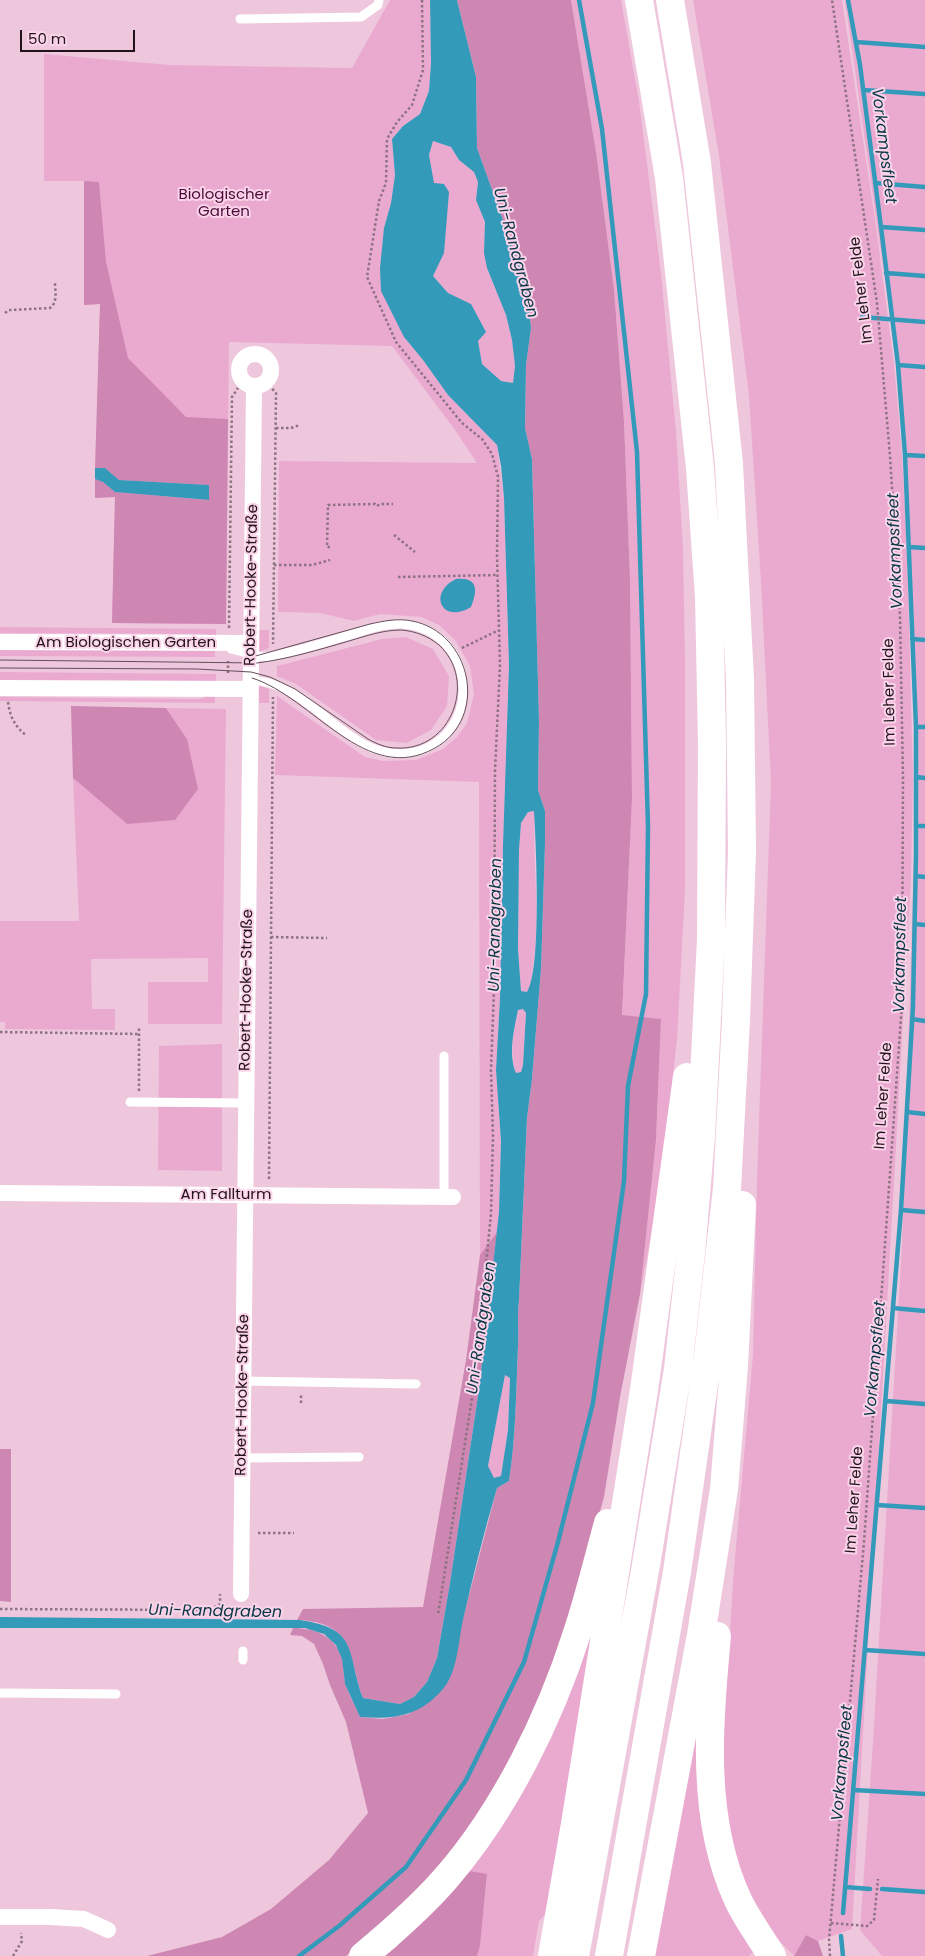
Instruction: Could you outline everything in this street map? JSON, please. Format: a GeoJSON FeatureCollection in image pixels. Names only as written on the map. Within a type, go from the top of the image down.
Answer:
{"type":"FeatureCollection","features":[{"type":"Feature","properties":{"kind":"highway"},"geometry":{"type":"LineString","coordinates":[[575,1956],[646,1565],[678,1369],[691,1253],[701,1136],[711,940],[712,743],[709,597],[700,468],[669,178],[639,0]]}},
{"type":"Feature","properties":{"kind":"highway"},"geometry":{"type":"LineString","coordinates":[[609,1956],[677,1572],[708,1356],[727,1188],[742,850],[740,670],[729,464],[697,163],[670,0]]}},
{"type":"Feature","properties":{"kind":"highway"},"geometry":{"type":"LineString","coordinates":[[552,1956],[575,1824],[644,1390],[692,1040],[696,974],[711,940]]}},
{"type":"Feature","properties":{"kind":"highway"},"geometry":{"type":"LineString","coordinates":[[641,1956],[701,1635],[724,1490],[734,1366],[743,1188],[734,1063]]}},
{"type":"Feature","properties":{"kind":"highway"},"geometry":{"type":"LineString","coordinates":[[363,1956],[399,1926],[446,1878],[488,1822],[536,1737],[557,1690],[578,1632],[608,1523],[633,1405],[644,1390]]}},
{"type":"Feature","properties":{"kind":"highway"},"geometry":{"type":"LineString","coordinates":[[724,1490],[726,1546],[709,1737],[711,1788],[720,1847],[738,1900],[772,1956]]}},
{"type":"Feature","properties":{"kind":"street","name":"Robert-Hooke-Straße"},"geometry":{"type":"LineString","coordinates":[[241,1594],[255,383]]}},
{"type":"Feature","properties":{"kind":"street","name":"Am Biologischen Garten"},"geometry":{"type":"LineString","coordinates":[[0,642],[211,644],[251,649]]}},
{"type":"Feature","properties":{"kind":"street"},"geometry":{"type":"LineString","coordinates":[[3,688],[222,688],[251,685]]}},
{"type":"Feature","properties":{"kind":"street","name":"Am Fallturm"},"geometry":{"type":"LineString","coordinates":[[0,1193],[448,1196]]}},
{"type":"Feature","properties":{"kind":"street"},"geometry":{"type":"LineString","coordinates":[[0,1917],[84,1919],[108,1930]]}},
{"type":"Feature","properties":{"kind":"lane"},"geometry":{"type":"LineString","coordinates":[[240,19],[362,17],[378,5],[379,0]]}},
{"type":"Feature","properties":{"kind":"lane"},"geometry":{"type":"LineString","coordinates":[[251,649],[262,657],[273,656],[392,624],[408,624],[439,638],[452,652],[460,668],[463,681],[462,704],[453,726],[426,748],[406,753],[393,753],[375,749],[359,741],[302,700],[273,683],[251,685]]}},
{"type":"Feature","properties":{"kind":"lane"},"geometry":{"type":"LineString","coordinates":[[444,1056],[448,1196]]}},
{"type":"Feature","properties":{"kind":"lane"},"geometry":{"type":"LineString","coordinates":[[134,1102],[246,1103]]}},
{"type":"Feature","properties":{"kind":"lane"},"geometry":{"type":"LineString","coordinates":[[243,1381],[416,1384]]}},
{"type":"Feature","properties":{"kind":"lane"},"geometry":{"type":"LineString","coordinates":[[242,1458],[359,1457]]}},
{"type":"Feature","properties":{"kind":"lane"},"geometry":{"type":"LineString","coordinates":[[0,1693],[116,1694]]}},
{"type":"Feature","properties":{"kind":"path"},"geometry":{"type":"LineString","coordinates":[[422,0],[422,70],[412,106],[397,122],[387,139],[386,183],[379,201],[367,277],[396,342],[462,423],[482,439],[492,454],[498,477],[497,575],[500,665],[495,772],[491,1214],[474,1386],[438,1615]]}},
{"type":"Feature","properties":{"kind":"path","name":"Im Leher Felde"},"geometry":{"type":"LineString","coordinates":[[830,1956],[831,1923],[863,1552],[902,1003],[903,779],[900,615],[890,456],[877,303],[832,0]]}},
{"type":"Feature","properties":{"kind":"path"},"geometry":{"type":"LineString","coordinates":[[5,313],[9,310],[50,308],[54,305],[55,300],[55,282]]}},
{"type":"Feature","properties":{"kind":"path"},"geometry":{"type":"LineString","coordinates":[[222,688],[229,646],[232,397],[255,383],[276,393],[273,656]]}},
{"type":"Feature","properties":{"kind":"path"},"geometry":{"type":"LineString","coordinates":[[276,428],[290,428],[300,425]]}},
{"type":"Feature","properties":{"kind":"path"},"geometry":{"type":"LineString","coordinates":[[330,547],[327,547],[328,504],[375,504],[377,506],[380,504],[393,504]]}},
{"type":"Feature","properties":{"kind":"path"},"geometry":{"type":"LineString","coordinates":[[394,535],[415,552]]}},
{"type":"Feature","properties":{"kind":"path"},"geometry":{"type":"LineString","coordinates":[[274,565],[312,565],[330,560]]}},
{"type":"Feature","properties":{"kind":"path"},"geometry":{"type":"LineString","coordinates":[[398,576],[497,575]]}},
{"type":"Feature","properties":{"kind":"path"},"geometry":{"type":"LineString","coordinates":[[452,652],[499,630]]}},
{"type":"Feature","properties":{"kind":"path"},"geometry":{"type":"LineString","coordinates":[[269,1195],[273,683]]}},
{"type":"Feature","properties":{"kind":"path"},"geometry":{"type":"LineString","coordinates":[[3,688],[9,714],[17,729],[27,736]]}},
{"type":"Feature","properties":{"kind":"path"},"geometry":{"type":"LineString","coordinates":[[271,937],[327,938]]}},
{"type":"Feature","properties":{"kind":"path"},"geometry":{"type":"LineString","coordinates":[[134,1102],[139,1028]]}},
{"type":"Feature","properties":{"kind":"path"},"geometry":{"type":"LineString","coordinates":[[0,1032],[139,1034]]}},
{"type":"Feature","properties":{"kind":"path"},"geometry":{"type":"LineString","coordinates":[[241,1532],[294,1534]]}},
{"type":"Feature","properties":{"kind":"path"},"geometry":{"type":"LineString","coordinates":[[0,1609],[210,1610],[220,1604],[220,1594]]}},
{"type":"Feature","properties":{"kind":"path"},"geometry":{"type":"LineString","coordinates":[[831,1923],[867,1926],[874,1920],[878,1879]]}},
{"type":"Feature","properties":{"kind":"path"},"geometry":{"type":"LineString","coordinates":[[13,1956],[22,1941],[20,1917]]}},
{"type":"Feature","properties":{"kind":"green space","name":"Biologischer Garten"},"geometry":{"type":"Polygon","coordinates":[[[390,0],[430,0],[431,63],[429,91],[420,114],[403,126],[392,139],[395,175],[391,203],[384,228],[404,337],[448,395],[497,445],[504,498],[509,665],[500,998],[496,1070],[501,1141],[499,1211],[497,1232],[480,1255],[479,782],[275,775],[277,696],[365,757],[383,761],[416,760],[443,749],[457,737],[467,723],[474,694],[470,666],[455,640],[439,625],[421,617],[380,614],[354,621],[320,613],[278,612],[279,461],[477,463],[455,430],[392,346],[229,342],[226,624],[112,623],[115,497],[95,498],[100,304],[84,305],[84,181],[44,181],[44,54],[170,65],[352,68],[390,0]]]}},
{"type":"Feature","properties":{"kind":"green space"},"geometry":{"type":"Polygon","coordinates":[[[571,0],[621,0],[639,101],[661,273],[676,432],[683,548],[685,891],[677,1039],[661,1183],[640,1294],[656,1140],[661,1019],[622,1016],[632,799],[630,579],[624,421],[614,289],[596,152],[571,0]]]}},
{"type":"Feature","properties":{"kind":"green space"},"geometry":{"type":"Polygon","coordinates":[[[693,0],[842,0],[876,226],[894,364],[902,455],[907,547],[913,777],[911,878],[852,1929],[818,1941],[806,1935],[794,1956],[765,1926],[740,1875],[731,1844],[721,1781],[733,1581],[753,1354],[771,783],[749,396],[719,156],[693,0]]]}},
{"type":"Feature","properties":{"kind":"green space"},"geometry":{"type":"Polygon","coordinates":[[[845,0],[925,0],[925,1956],[882,1956],[860,1930],[902,1244],[916,798],[907,451],[902,401],[845,0]]]}},
{"type":"Feature","properties":{"kind":"green space"},"geometry":{"type":"Polygon","coordinates":[[[433,141],[451,147],[459,160],[474,172],[478,182],[476,200],[485,222],[487,268],[506,315],[512,340],[515,366],[513,383],[501,381],[482,364],[471,304],[448,293],[433,276],[444,252],[429,155],[433,141]]]}},
{"type":"Feature","properties":{"kind":"green space"},"geometry":{"type":"Polygon","coordinates":[[[0,627],[216,629],[216,638],[206,638],[206,634],[0,633],[0,627]]]}},
{"type":"Feature","properties":{"kind":"green space"},"geometry":{"type":"Polygon","coordinates":[[[259,630],[269,630],[269,648],[259,652],[259,630]]]}},
{"type":"Feature","properties":{"kind":"green space"},"geometry":{"type":"Polygon","coordinates":[[[406,637],[433,649],[449,676],[447,706],[431,730],[407,743],[376,740],[296,684],[277,676],[277,666],[382,639],[406,637]]]}},
{"type":"Feature","properties":{"kind":"green space"},"geometry":{"type":"Polygon","coordinates":[[[0,647],[215,649],[215,657],[0,656],[0,647]]]}},
{"type":"Feature","properties":{"kind":"green space"},"geometry":{"type":"Polygon","coordinates":[[[0,672],[216,674],[216,682],[0,681],[0,672]]]}},
{"type":"Feature","properties":{"kind":"green space"},"geometry":{"type":"Polygon","coordinates":[[[259,685],[269,689],[269,703],[259,703],[259,685]]]}},
{"type":"Feature","properties":{"kind":"green space"},"geometry":{"type":"Polygon","coordinates":[[[204,693],[215,693],[215,703],[0,701],[0,697],[197,699],[204,698],[204,693]]]}},
{"type":"Feature","properties":{"kind":"green space"},"geometry":{"type":"Polygon","coordinates":[[[166,708],[226,709],[222,1024],[148,1024],[148,982],[208,982],[208,958],[91,959],[92,1009],[115,1009],[115,1030],[5,1029],[5,1022],[0,1022],[0,921],[79,921],[73,778],[127,824],[187,739],[166,708]]]}},
{"type":"Feature","properties":{"kind":"green space"},"geometry":{"type":"Polygon","coordinates":[[[535,811],[536,928],[532,980],[527,992],[521,991],[518,949],[519,850],[521,823],[528,812],[535,811]]]}},
{"type":"Feature","properties":{"kind":"green space"},"geometry":{"type":"Polygon","coordinates":[[[523,1009],[526,1013],[523,1065],[521,1072],[516,1073],[513,1058],[514,1034],[518,1010],[523,1009]]]}},
{"type":"Feature","properties":{"kind":"green space"},"geometry":{"type":"Polygon","coordinates":[[[222,1044],[222,1171],[158,1170],[159,1046],[222,1044]]]}},
{"type":"Feature","properties":{"kind":"green space"},"geometry":{"type":"Polygon","coordinates":[[[505,1375],[510,1377],[508,1430],[501,1476],[493,1479],[488,1466],[505,1375]]]}},
{"type":"Feature","properties":{"kind":"green space"},"geometry":{"type":"Polygon","coordinates":[[[614,1524],[546,1913],[539,1921],[533,1956],[477,1956],[480,1946],[487,1875],[470,1871],[499,1825],[614,1524]]]}},
{"type":"Feature","properties":{"kind":"green space"},"geometry":{"type":"Polygon","coordinates":[[[706,1634],[703,1739],[757,1948],[749,1956],[651,1956],[706,1634]]]}},
{"type":"Feature","properties":{"kind":"shaded area"},"geometry":{"type":"Polygon","coordinates":[[[457,0],[571,0],[596,152],[614,289],[624,421],[630,579],[632,799],[622,1015],[661,1019],[656,1140],[640,1294],[620,1397],[604,1497],[573,1608],[535,1714],[483,1818],[395,1917],[346,1956],[147,1956],[222,1937],[271,1909],[329,1860],[368,1813],[346,1722],[323,1664],[314,1644],[302,1636],[290,1635],[293,1628],[301,1628],[323,1635],[334,1644],[342,1658],[347,1689],[360,1717],[383,1719],[409,1714],[454,1667],[462,1622],[497,1488],[509,1481],[515,1414],[527,1118],[541,969],[545,844],[545,811],[538,790],[539,721],[532,459],[525,428],[526,365],[531,328],[525,281],[477,148],[476,77],[457,0]]]}},
{"type":"Feature","properties":{"kind":"shaded area"},"geometry":{"type":"Polygon","coordinates":[[[84,181],[99,182],[106,262],[128,358],[186,417],[228,419],[226,624],[112,623],[115,497],[95,498],[95,479],[103,482],[115,492],[208,500],[209,485],[119,480],[105,468],[95,468],[100,304],[84,305],[84,181]]]}},
{"type":"Feature","properties":{"kind":"shaded area"},"geometry":{"type":"Polygon","coordinates":[[[71,706],[166,708],[187,739],[198,789],[175,820],[127,824],[73,778],[71,706]]]}},
{"type":"Feature","properties":{"kind":"shaded area"},"geometry":{"type":"Polygon","coordinates":[[[497,1232],[479,1389],[437,1658],[427,1682],[414,1697],[400,1704],[363,1698],[351,1655],[339,1634],[330,1627],[316,1622],[297,1620],[303,1609],[423,1607],[466,1360],[480,1255],[497,1232]]]}},
{"type":"Feature","properties":{"kind":"shaded area"},"geometry":{"type":"Polygon","coordinates":[[[0,1449],[11,1449],[11,1602],[0,1601],[0,1449]]]}},
{"type":"Feature","properties":{"kind":"shaded area"},"geometry":{"type":"Polygon","coordinates":[[[470,1871],[487,1874],[480,1946],[477,1956],[385,1956],[396,1947],[470,1871]]]}},
{"type":"Feature","properties":{"kind":"shaded area"},"geometry":{"type":"Polygon","coordinates":[[[806,1935],[818,1941],[823,1956],[794,1956],[806,1935]]]}},
{"type":"Feature","properties":{"kind":"water"},"geometry":{"type":"Polygon","coordinates":[[[430,0],[457,0],[476,77],[477,148],[525,281],[531,328],[526,365],[525,428],[532,459],[539,721],[538,790],[545,811],[541,969],[527,1118],[515,1414],[509,1481],[497,1488],[463,1620],[455,1665],[448,1682],[434,1698],[416,1711],[395,1717],[372,1718],[360,1717],[345,1684],[342,1659],[336,1645],[324,1634],[305,1628],[0,1628],[0,1617],[300,1620],[319,1624],[333,1630],[348,1645],[363,1698],[400,1704],[414,1697],[427,1682],[437,1658],[479,1389],[499,1212],[501,1141],[496,1070],[500,998],[509,665],[504,498],[497,445],[448,395],[404,337],[381,291],[380,268],[384,228],[391,203],[395,175],[392,139],[403,126],[420,114],[429,91],[431,63],[430,0]],[[433,141],[429,155],[434,183],[444,184],[449,192],[444,253],[433,276],[448,293],[471,304],[486,332],[478,341],[482,364],[501,381],[513,383],[515,366],[512,340],[506,315],[487,268],[484,253],[485,222],[476,200],[478,182],[474,172],[459,160],[451,147],[433,141]],[[534,811],[528,812],[521,823],[519,850],[518,949],[521,991],[527,992],[532,979],[535,959],[537,905],[534,811]],[[523,1009],[518,1010],[512,1050],[516,1073],[521,1072],[523,1065],[526,1013],[523,1009]],[[505,1375],[488,1466],[494,1478],[501,1476],[508,1430],[510,1378],[505,1375]]]}},
{"type":"Feature","properties":{"kind":"water"},"geometry":{"type":"Polygon","coordinates":[[[95,468],[105,468],[119,480],[209,485],[209,500],[115,492],[103,482],[95,479],[95,468]]]}},
{"type":"Feature","properties":{"kind":"water"},"geometry":{"type":"Polygon","coordinates":[[[456,579],[469,580],[472,582],[475,590],[471,607],[461,612],[446,610],[440,599],[447,585],[456,579]]]}},
{"type":"Feature","properties":{"kind":"waterway"},"geometry":{"type":"LineString","coordinates":[[299,1956],[339,1926],[406,1867],[466,1780],[524,1662],[558,1542],[593,1403],[624,1181],[628,1086],[646,994],[648,826],[637,452],[602,129],[579,0]]}},
{"type":"Feature","properties":{"kind":"waterway","name":"Vorkampsfleet"},"geometry":{"type":"LineString","coordinates":[[843,1913],[901,1210],[913,1006],[916,854],[916,727],[905,455],[898,365],[860,65],[848,0]]}},
{"type":"Feature","properties":{"kind":"waterway"},"geometry":{"type":"LineString","coordinates":[[856,42],[925,47]]}},
{"type":"Feature","properties":{"kind":"waterway"},"geometry":{"type":"LineString","coordinates":[[863,90],[925,94]]}},
{"type":"Feature","properties":{"kind":"waterway"},"geometry":{"type":"LineString","coordinates":[[875,183],[925,187]]}},
{"type":"Feature","properties":{"kind":"waterway"},"geometry":{"type":"LineString","coordinates":[[881,227],[925,230]]}},
{"type":"Feature","properties":{"kind":"waterway"},"geometry":{"type":"LineString","coordinates":[[886,273],[925,276]]}},
{"type":"Feature","properties":{"kind":"waterway","name":"Vorkampsfleet"},"geometry":{"type":"LineString","coordinates":[[862,317],[925,322]]}},
{"type":"Feature","properties":{"kind":"waterway"},"geometry":{"type":"LineString","coordinates":[[898,365],[925,367]]}},
{"type":"Feature","properties":{"kind":"waterway"},"geometry":{"type":"LineString","coordinates":[[905,455],[925,456]]}},
{"type":"Feature","properties":{"kind":"waterway"},"geometry":{"type":"LineString","coordinates":[[909,547],[925,548]]}},
{"type":"Feature","properties":{"kind":"waterway"},"geometry":{"type":"LineString","coordinates":[[912,639],[925,640]]}},
{"type":"Feature","properties":{"kind":"waterway"},"geometry":{"type":"LineString","coordinates":[[916,727],[925,727]]}},
{"type":"Feature","properties":{"kind":"waterway"},"geometry":{"type":"LineString","coordinates":[[916,777],[925,778]]}},
{"type":"Feature","properties":{"kind":"waterway"},"geometry":{"type":"LineString","coordinates":[[916,826],[925,826]]}},
{"type":"Feature","properties":{"kind":"waterway"},"geometry":{"type":"LineString","coordinates":[[916,876],[925,877]]}},
{"type":"Feature","properties":{"kind":"waterway"},"geometry":{"type":"LineString","coordinates":[[915,924],[925,925]]}},
{"type":"Feature","properties":{"kind":"waterway"},"geometry":{"type":"LineString","coordinates":[[912,1019],[925,1021]]}},
{"type":"Feature","properties":{"kind":"waterway"},"geometry":{"type":"LineString","coordinates":[[907,1112],[925,1114]]}},
{"type":"Feature","properties":{"kind":"waterway"},"geometry":{"type":"LineString","coordinates":[[901,1210],[925,1212]]}},
{"type":"Feature","properties":{"kind":"waterway"},"geometry":{"type":"LineString","coordinates":[[893,1308],[925,1311]]}},
{"type":"Feature","properties":{"kind":"waterway"},"geometry":{"type":"LineString","coordinates":[[886,1401],[925,1404]]}},
{"type":"Feature","properties":{"kind":"waterway"},"geometry":{"type":"LineString","coordinates":[[877,1505],[925,1508]]}},
{"type":"Feature","properties":{"kind":"waterway"},"geometry":{"type":"LineString","coordinates":[[865,1650],[925,1654]]}},
{"type":"Feature","properties":{"kind":"waterway"},"geometry":{"type":"LineString","coordinates":[[854,1790],[925,1794]]}},
{"type":"Feature","properties":{"kind":"waterway"},"geometry":{"type":"LineString","coordinates":[[845,1887],[870,1889]]}},
{"type":"Feature","properties":{"kind":"waterway"},"geometry":{"type":"LineString","coordinates":[[882,1889],[925,1892]]}},
{"type":"Feature","properties":{"kind":"waterway","name":"Vorkampsfleet"},"geometry":{"type":"LineString","coordinates":[[841,1936],[843,1956]]}},
{"type":"Feature","properties":{"kind":"tram line"},"geometry":{"type":"LineString","coordinates":[[252,657],[370,624],[407,620],[432,628],[448,641],[460,658],[466,677],[467,697],[463,717],[452,734],[435,748],[410,757],[386,756],[363,748],[341,735],[275,688],[252,678]]}},
{"type":"Feature","properties":{"kind":"tram line"},"geometry":{"type":"LineString","coordinates":[[0,660],[257,663],[303,654],[388,631],[401,630],[421,634],[439,645],[451,660],[456,677],[457,694],[453,711],[444,726],[432,738],[416,746],[393,748],[368,739],[295,689],[270,677],[251,672],[197,669],[0,668]]}},
{"type":"Feature","properties":{"kind":"water label","name":"Uni-Randgraben"},"geometry":{"type":"Point","coordinates":[515,253]}},
{"type":"Feature","properties":{"kind":"water label","name":"Uni-Randgraben"},"geometry":{"type":"Point","coordinates":[496,925]}},
{"type":"Feature","properties":{"kind":"water label","name":"Uni-Randgraben"},"geometry":{"type":"Point","coordinates":[482,1328]}},
{"type":"Feature","properties":{"kind":"water label","name":"Uni-Randgraben"},"geometry":{"type":"Point","coordinates":[215,1612]}}]}
